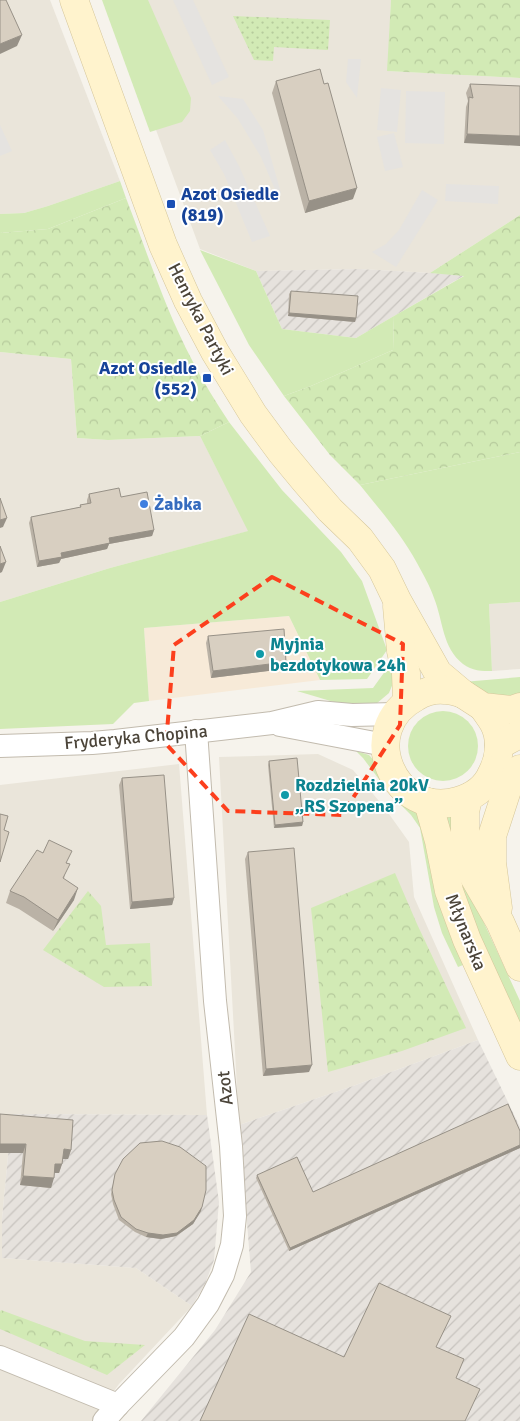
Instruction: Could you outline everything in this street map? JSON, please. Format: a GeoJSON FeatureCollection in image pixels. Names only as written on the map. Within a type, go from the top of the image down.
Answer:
{"type":"FeatureCollection","features":[{"type":"Feature","properties":{"kind":"main road","name":"Henryka Partyki"},"geometry":{"type":"LineString","coordinates":[[74,0],[163,245],[188,301],[215,352],[253,414],[281,452],[330,510],[360,539],[382,569],[397,600]]}},
{"type":"Feature","properties":{"kind":"main road"},"geometry":{"type":"LineString","coordinates":[[397,600],[438,673],[473,700],[510,739],[491,776],[482,788],[468,798],[449,804],[428,802],[411,794],[397,781],[388,764],[385,744],[388,728],[401,708],[406,673],[401,651],[397,600]]}},
{"type":"Feature","properties":{"kind":"main road","name":"Fryderyka Chopina"},"geometry":{"type":"LineString","coordinates":[[401,708],[425,692],[444,690],[512,710],[520,707]]}},
{"type":"Feature","properties":{"kind":"main road","name":"Młynarska"},"geometry":{"type":"LineString","coordinates":[[500,922],[492,863],[492,836],[506,790],[520,769]]}},
{"type":"Feature","properties":{"kind":"main road","name":"Młynarska"},"geometry":{"type":"LineString","coordinates":[[468,798],[465,812],[465,838],[474,877],[500,922],[520,967]]}},
{"type":"Feature","properties":{"kind":"main road","name":"Młynarska"},"geometry":{"type":"LineString","coordinates":[[428,802],[440,841],[449,891],[467,940],[520,1056]]}},
{"type":"Feature","properties":{"kind":"street","name":"Fryderyka Chopina"},"geometry":{"type":"LineString","coordinates":[[0,746],[92,743],[272,723],[318,712],[352,715],[401,708]]}},
{"type":"Feature","properties":{"kind":"street","name":"Fryderyka Chopina"},"geometry":{"type":"LineString","coordinates":[[272,723],[385,744]]}},
{"type":"Feature","properties":{"kind":"street","name":"Azot"},"geometry":{"type":"LineString","coordinates":[[0,1357],[111,1413],[184,1337],[208,1304],[223,1275],[232,1245],[234,1216],[231,1146],[215,1001],[196,731]]}},
{"type":"Feature","properties":{"kind":"highlighted area"},"geometry":{"type":"Polygon","coordinates":[[[272,577],[403,644],[400,725],[342,815],[228,811],[166,744],[174,645],[272,577]]]}},
{"type":"Feature","properties":{"kind":"shaded area"},"geometry":{"type":"Polygon","coordinates":[[[0,0],[50,0],[120,181],[24,213],[0,214],[0,0]]]}},
{"type":"Feature","properties":{"kind":"shaded area"},"geometry":{"type":"Polygon","coordinates":[[[108,0],[391,0],[388,71],[520,78],[520,215],[430,273],[360,269],[256,271],[200,249],[108,0]]]}},
{"type":"Feature","properties":{"kind":"shaded area"},"geometry":{"type":"Polygon","coordinates":[[[173,0],[193,0],[229,77],[212,85],[173,0]]]}},
{"type":"Feature","properties":{"kind":"shaded area"},"geometry":{"type":"Polygon","coordinates":[[[348,59],[361,59],[357,98],[346,82],[348,59]]]}},
{"type":"Feature","properties":{"kind":"shaded area"},"geometry":{"type":"Polygon","coordinates":[[[381,88],[401,90],[397,132],[377,130],[381,88]]]}},
{"type":"Feature","properties":{"kind":"shaded area"},"geometry":{"type":"Polygon","coordinates":[[[406,91],[445,92],[444,144],[405,143],[406,91]]]}},
{"type":"Feature","properties":{"kind":"shaded area"},"geometry":{"type":"Polygon","coordinates":[[[218,96],[243,99],[263,130],[281,193],[277,194],[261,157],[238,119],[218,96]]]}},
{"type":"Feature","properties":{"kind":"shaded area"},"geometry":{"type":"Polygon","coordinates":[[[0,125],[12,151],[0,156],[0,125]]]}},
{"type":"Feature","properties":{"kind":"shaded area"},"geometry":{"type":"Polygon","coordinates":[[[394,133],[403,167],[385,171],[377,137],[394,133]]]}},
{"type":"Feature","properties":{"kind":"shaded area"},"geometry":{"type":"Polygon","coordinates":[[[225,140],[239,166],[270,236],[252,242],[224,174],[210,150],[225,140]]]}},
{"type":"Feature","properties":{"kind":"shaded area"},"geometry":{"type":"Polygon","coordinates":[[[446,184],[499,186],[498,204],[445,201],[446,184]]]}},
{"type":"Feature","properties":{"kind":"shaded area"},"geometry":{"type":"Polygon","coordinates":[[[422,190],[438,200],[396,267],[372,252],[386,244],[399,230],[422,190]]]}},
{"type":"Feature","properties":{"kind":"shaded area"},"geometry":{"type":"Polygon","coordinates":[[[360,269],[465,275],[356,338],[282,329],[256,271],[360,269]]]}},
{"type":"Feature","properties":{"kind":"shaded area"},"geometry":{"type":"Polygon","coordinates":[[[0,352],[71,359],[77,438],[108,440],[200,436],[249,531],[110,568],[0,602],[0,352]]]}},
{"type":"Feature","properties":{"kind":"shaded area"},"geometry":{"type":"Polygon","coordinates":[[[520,602],[520,669],[492,671],[489,604],[520,602]]]}},
{"type":"Feature","properties":{"kind":"shaded area"},"geometry":{"type":"Polygon","coordinates":[[[289,616],[320,680],[149,701],[144,628],[289,616]]]}},
{"type":"Feature","properties":{"kind":"shaded area"},"geometry":{"type":"Polygon","coordinates":[[[318,754],[353,770],[384,807],[409,842],[414,897],[478,1040],[239,1125],[219,757],[318,754]]]}},
{"type":"Feature","properties":{"kind":"shaded area"},"geometry":{"type":"Polygon","coordinates":[[[179,764],[207,1115],[12,1114],[2,1219],[2,1258],[136,1268],[192,1306],[119,1384],[92,1421],[0,1421],[0,785],[179,764]]]}},
{"type":"Feature","properties":{"kind":"shaded area"},"geometry":{"type":"Polygon","coordinates":[[[478,1040],[520,1127],[520,1421],[141,1421],[215,1330],[251,1272],[239,1125],[478,1040]]]}},
{"type":"Feature","properties":{"kind":"shaded area"},"geometry":{"type":"Polygon","coordinates":[[[12,1114],[207,1115],[219,1202],[214,1260],[205,1284],[192,1306],[136,1268],[2,1258],[2,1219],[12,1114]]]}},
{"type":"Feature","properties":{"kind":"green space"},"geometry":{"type":"Polygon","coordinates":[[[102,0],[148,0],[191,98],[190,111],[182,122],[150,132],[102,0]]]}},
{"type":"Feature","properties":{"kind":"green space"},"geometry":{"type":"Polygon","coordinates":[[[391,0],[520,0],[520,78],[387,71],[391,0]]]}},
{"type":"Feature","properties":{"kind":"green space"},"geometry":{"type":"Polygon","coordinates":[[[233,16],[330,20],[328,50],[274,47],[273,61],[254,60],[233,16]]]}},
{"type":"Feature","properties":{"kind":"green space"},"geometry":{"type":"Polygon","coordinates":[[[120,181],[126,198],[48,229],[0,233],[0,214],[24,213],[120,181]]]}},
{"type":"Feature","properties":{"kind":"green space"},"geometry":{"type":"Polygon","coordinates":[[[126,198],[182,341],[229,422],[200,436],[108,440],[77,438],[71,359],[0,352],[0,233],[48,229],[126,198]]]}},
{"type":"Feature","properties":{"kind":"green space"},"geometry":{"type":"Polygon","coordinates":[[[520,215],[520,452],[360,485],[330,455],[284,396],[393,350],[394,316],[464,276],[430,273],[520,215]]]}},
{"type":"Feature","properties":{"kind":"green space"},"geometry":{"type":"Polygon","coordinates":[[[200,250],[256,271],[282,329],[356,338],[394,316],[393,350],[284,396],[249,345],[200,250]]]}},
{"type":"Feature","properties":{"kind":"green space"},"geometry":{"type":"Polygon","coordinates":[[[229,422],[282,490],[341,552],[362,581],[387,650],[367,679],[320,680],[289,616],[144,628],[149,701],[134,703],[113,724],[0,729],[0,602],[110,568],[248,531],[200,436],[229,422]]]}},
{"type":"Feature","properties":{"kind":"green space"},"geometry":{"type":"Polygon","coordinates":[[[520,452],[520,602],[489,604],[492,671],[477,670],[463,664],[451,650],[444,633],[437,606],[417,563],[398,533],[360,485],[520,452]]]}},
{"type":"Feature","properties":{"kind":"green space"},"geometry":{"type":"Polygon","coordinates":[[[391,663],[396,676],[389,693],[376,704],[344,705],[297,691],[373,688],[391,663]]]}},
{"type":"Feature","properties":{"kind":"green space"},"geometry":{"type":"Polygon","coordinates":[[[520,677],[520,700],[495,699],[463,682],[520,677]]]}},
{"type":"Feature","properties":{"kind":"green space"},"geometry":{"type":"Polygon","coordinates":[[[443,711],[456,714],[468,721],[475,733],[478,746],[475,759],[468,771],[456,778],[443,781],[430,778],[418,771],[411,759],[408,746],[411,733],[418,721],[430,714],[443,711]]]}},
{"type":"Feature","properties":{"kind":"green space"},"geometry":{"type":"Polygon","coordinates":[[[356,751],[369,755],[417,813],[426,832],[441,910],[463,965],[458,967],[442,933],[434,907],[420,828],[356,751]]]}},
{"type":"Feature","properties":{"kind":"green space"},"geometry":{"type":"Polygon","coordinates":[[[454,812],[466,884],[520,1001],[520,1023],[458,883],[443,813],[454,812]]]}},
{"type":"Feature","properties":{"kind":"green space"},"geometry":{"type":"Polygon","coordinates":[[[395,873],[466,1028],[402,1051],[328,1072],[311,908],[395,873]]]}},
{"type":"Feature","properties":{"kind":"green space"},"geometry":{"type":"Polygon","coordinates":[[[88,891],[101,906],[106,945],[150,943],[152,986],[104,987],[43,950],[88,891]]]}},
{"type":"Feature","properties":{"kind":"green space"},"geometry":{"type":"Polygon","coordinates":[[[1,1310],[85,1341],[145,1345],[107,1375],[0,1329],[1,1310]]]}},
{"type":"Feature","properties":{"kind":"building"},"geometry":{"type":"Polygon","coordinates":[[[0,0],[6,0],[22,35],[0,44],[0,0]]]}},
{"type":"Feature","properties":{"kind":"building"},"geometry":{"type":"Polygon","coordinates":[[[320,69],[324,84],[328,83],[357,188],[309,201],[276,81],[320,69]]]}},
{"type":"Feature","properties":{"kind":"building"},"geometry":{"type":"Polygon","coordinates":[[[470,84],[520,86],[520,136],[467,134],[469,97],[473,98],[470,84]]]}},
{"type":"Feature","properties":{"kind":"building"},"geometry":{"type":"Polygon","coordinates":[[[291,291],[358,296],[356,318],[289,313],[291,291]]]}},
{"type":"Feature","properties":{"kind":"building"},"geometry":{"type":"Polygon","coordinates":[[[119,488],[121,497],[147,492],[154,530],[109,538],[110,543],[61,553],[62,557],[39,561],[31,517],[81,507],[80,505],[91,503],[89,494],[119,488]]]}},
{"type":"Feature","properties":{"kind":"building"},"geometry":{"type":"Polygon","coordinates":[[[0,498],[7,518],[0,520],[0,498]]]}},
{"type":"Feature","properties":{"kind":"building"},"geometry":{"type":"Polygon","coordinates":[[[0,546],[6,562],[0,564],[0,546]]]}},
{"type":"Feature","properties":{"kind":"building"},"geometry":{"type":"Polygon","coordinates":[[[284,629],[286,662],[213,671],[208,636],[284,629]]]}},
{"type":"Feature","properties":{"kind":"building","name":"Rozdzielnia 20kV „RS Szopena”"},"geometry":{"type":"Polygon","coordinates":[[[297,758],[303,822],[275,825],[269,761],[297,758]]]}},
{"type":"Feature","properties":{"kind":"building"},"geometry":{"type":"Polygon","coordinates":[[[164,775],[174,898],[132,902],[122,778],[164,775]]]}},
{"type":"Feature","properties":{"kind":"building"},"geometry":{"type":"Polygon","coordinates":[[[0,814],[8,816],[4,830],[9,832],[0,862],[0,814]]]}},
{"type":"Feature","properties":{"kind":"building"},"geometry":{"type":"Polygon","coordinates":[[[49,840],[72,851],[66,863],[70,864],[63,878],[78,888],[58,920],[24,897],[10,891],[37,850],[43,853],[49,840]]]}},
{"type":"Feature","properties":{"kind":"building"},"geometry":{"type":"Polygon","coordinates":[[[294,848],[312,1065],[266,1069],[248,852],[294,848]]]}},
{"type":"Feature","properties":{"kind":"building"},"geometry":{"type":"Polygon","coordinates":[[[508,1104],[520,1131],[520,1145],[290,1248],[257,1175],[297,1157],[313,1192],[508,1104]]]}},
{"type":"Feature","properties":{"kind":"building"},"geometry":{"type":"Polygon","coordinates":[[[0,1114],[73,1120],[71,1150],[64,1149],[62,1164],[55,1164],[54,1178],[23,1176],[26,1144],[0,1144],[0,1114]]]}},
{"type":"Feature","properties":{"kind":"building"},"geometry":{"type":"Polygon","coordinates":[[[162,1141],[180,1147],[206,1166],[206,1190],[202,1207],[194,1220],[177,1233],[163,1235],[136,1229],[121,1217],[112,1190],[115,1174],[123,1159],[140,1143],[162,1141]]]}},
{"type":"Feature","properties":{"kind":"building"},"geometry":{"type":"Polygon","coordinates":[[[379,1283],[451,1316],[436,1347],[464,1359],[456,1378],[480,1389],[465,1421],[200,1421],[249,1314],[344,1357],[379,1283]]]}},
{"type":"Feature","properties":{"kind":"place","name":"Azot Osiedle (819)"},"geometry":{"type":"Point","coordinates":[171,204]}},
{"type":"Feature","properties":{"kind":"place","name":"Azot Osiedle (552)"},"geometry":{"type":"Point","coordinates":[207,378]}},
{"type":"Feature","properties":{"kind":"place","name":"Żabka"},"geometry":{"type":"Point","coordinates":[144,504]}},
{"type":"Feature","properties":{"kind":"place","name":"Myjnia bezdotykowa 24h"},"geometry":{"type":"Point","coordinates":[260,654]}},
{"type":"Feature","properties":{"kind":"place","name":"Rozdzielnia 20kV „RS Szopena”"},"geometry":{"type":"Point","coordinates":[285,795]}}]}
